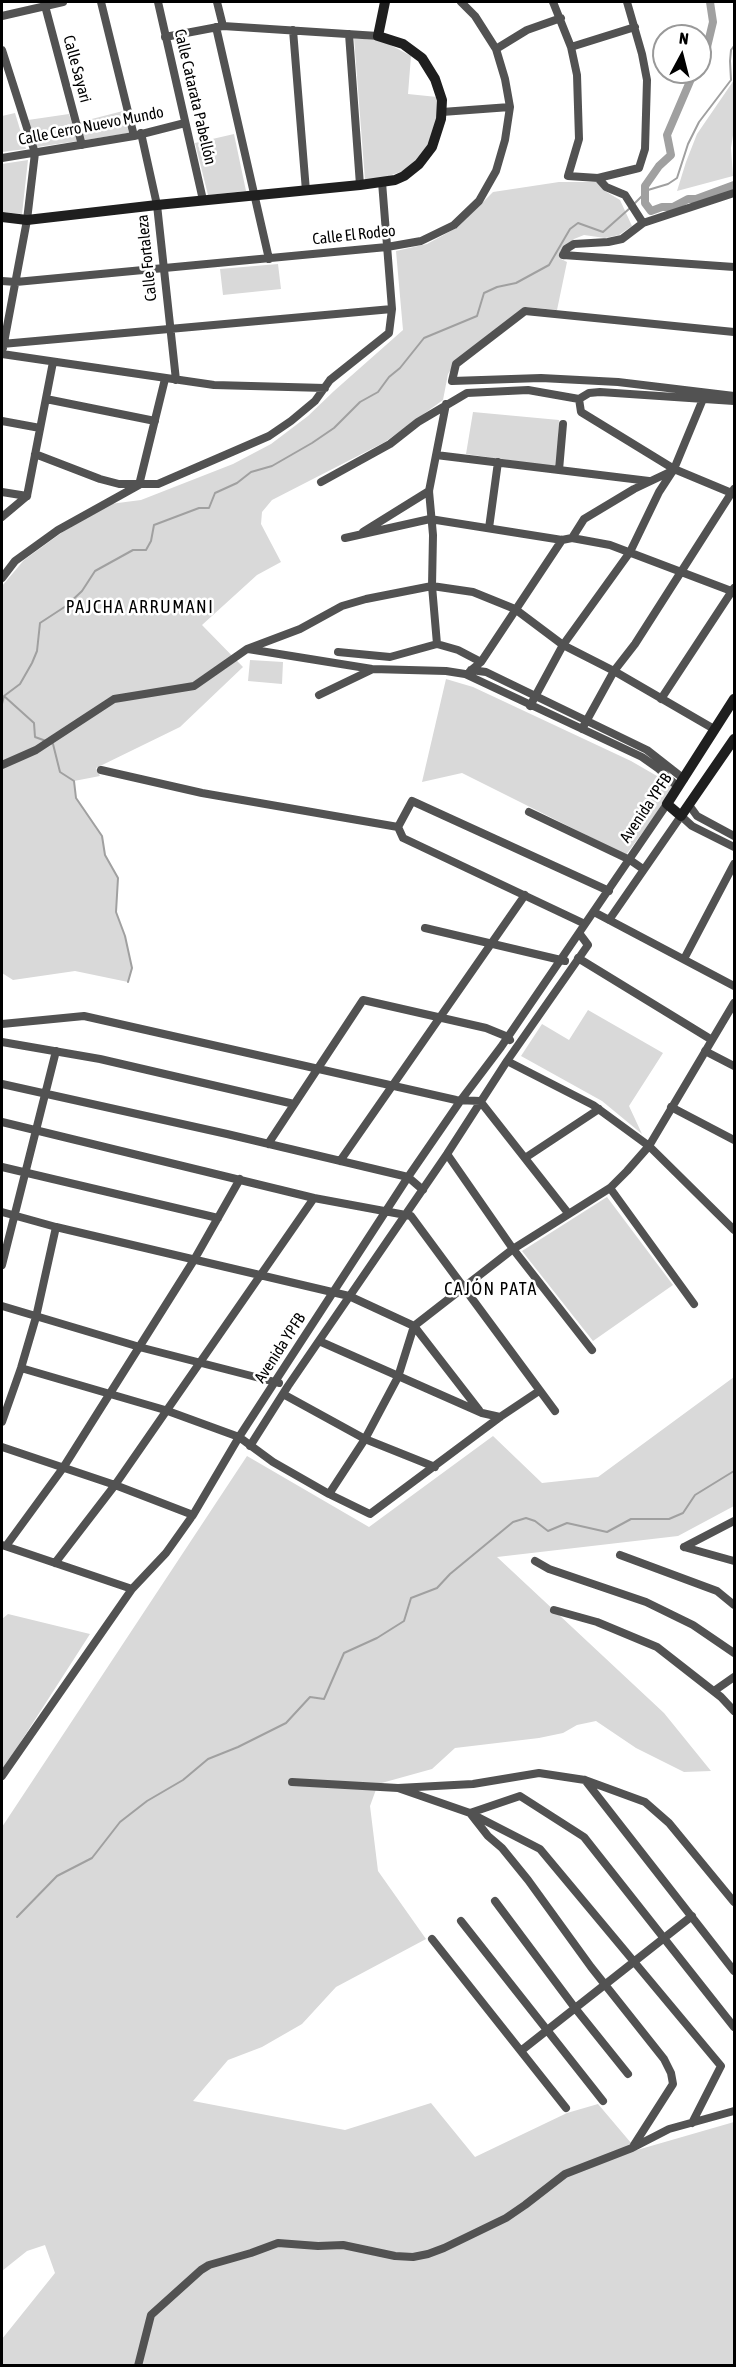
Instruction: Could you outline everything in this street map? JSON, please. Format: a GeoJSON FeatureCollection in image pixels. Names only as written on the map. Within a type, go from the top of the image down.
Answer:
{"type":"FeatureCollection","features":[{"type":"Feature","properties":{"kind":"street"},"geometry":{"type":"LineString","coordinates":[[2,16],[44,4],[63,2]]}},
{"type":"Feature","properties":{"kind":"street","name":"Calle Fortaleza"},"geometry":{"type":"LineString","coordinates":[[101,2],[157,205],[176,381]]}},
{"type":"Feature","properties":{"kind":"street","name":"Calle Catarata Pabellón"},"geometry":{"type":"LineString","coordinates":[[158,2],[203,200]]}},
{"type":"Feature","properties":{"kind":"street"},"geometry":{"type":"LineString","coordinates":[[217,2],[253,195],[268,259]]}},
{"type":"Feature","properties":{"kind":"street"},"geometry":{"type":"LineString","coordinates":[[378,36],[385,2]]}},
{"type":"Feature","properties":{"kind":"street","name":"Calle El Rodeo"},"geometry":{"type":"LineString","coordinates":[[2,281],[16,282],[164,269],[387,247],[421,241],[438,234],[468,213],[479,201],[496,171],[505,140],[510,107],[496,49],[481,24],[461,2]]}},
{"type":"Feature","properties":{"kind":"street"},"geometry":{"type":"LineString","coordinates":[[553,2],[571,47],[577,75],[579,139],[568,176],[598,178],[639,168],[644,155],[647,80],[627,2]]}},
{"type":"Feature","properties":{"kind":"street","name":"Calle Sayari"},"geometry":{"type":"LineString","coordinates":[[44,4],[82,145]]}},
{"type":"Feature","properties":{"kind":"street"},"geometry":{"type":"LineString","coordinates":[[496,49],[527,30],[561,18]]}},
{"type":"Feature","properties":{"kind":"street"},"geometry":{"type":"LineString","coordinates":[[2,217],[27,220],[382,182],[404,176],[425,158],[436,136],[442,112],[442,100],[435,79],[422,58],[403,44],[378,36],[220,27],[165,37]]}},
{"type":"Feature","properties":{"kind":"street"},"geometry":{"type":"LineString","coordinates":[[571,47],[635,27]]}},
{"type":"Feature","properties":{"kind":"street"},"geometry":{"type":"LineString","coordinates":[[293,30],[306,191]]}},
{"type":"Feature","properties":{"kind":"street"},"geometry":{"type":"LineString","coordinates":[[349,34],[360,185]]}},
{"type":"Feature","properties":{"kind":"street"},"geometry":{"type":"LineString","coordinates":[[2,50],[35,153],[27,220],[2,348]]}},
{"type":"Feature","properties":{"kind":"street"},"geometry":{"type":"LineString","coordinates":[[442,112],[510,107]]}},
{"type":"Feature","properties":{"kind":"street","name":"Calle Cerro Nuevo Mundo"},"geometry":{"type":"LineString","coordinates":[[2,158],[82,145],[185,123]]}},
{"type":"Feature","properties":{"kind":"street"},"geometry":{"type":"LineString","coordinates":[[598,178],[606,187],[625,195],[643,223]]}},
{"type":"Feature","properties":{"kind":"street"},"geometry":{"type":"LineString","coordinates":[[35,454],[86,476],[119,484],[158,484],[269,436],[291,422],[315,401],[330,380],[389,333],[392,309],[382,182]]}},
{"type":"Feature","properties":{"kind":"street"},"geometry":{"type":"LineString","coordinates":[[735,193],[643,223],[622,238],[608,242],[574,244],[566,249],[563,255],[735,267]]}},
{"type":"Feature","properties":{"kind":"street"},"geometry":{"type":"LineString","coordinates":[[2,348],[169,329],[392,309]]}},
{"type":"Feature","properties":{"kind":"street"},"geometry":{"type":"LineString","coordinates":[[735,332],[525,312],[456,364],[452,381],[541,378],[618,382],[735,396]]}},
{"type":"Feature","properties":{"kind":"street"},"geometry":{"type":"LineString","coordinates":[[2,348],[53,362],[214,386],[325,388]]}},
{"type":"Feature","properties":{"kind":"street"},"geometry":{"type":"LineString","coordinates":[[2,517],[27,496],[53,362]]}},
{"type":"Feature","properties":{"kind":"street"},"geometry":{"type":"LineString","coordinates":[[2,578],[15,561],[58,530],[139,485],[165,379]]}},
{"type":"Feature","properties":{"kind":"street"},"geometry":{"type":"LineString","coordinates":[[321,482],[390,444],[446,404],[467,393],[528,390],[579,399],[589,393],[600,392],[735,401]]}},
{"type":"Feature","properties":{"kind":"street"},"geometry":{"type":"LineString","coordinates":[[46,399],[155,421]]}},
{"type":"Feature","properties":{"kind":"street"},"geometry":{"type":"LineString","coordinates":[[579,399],[581,411],[588,417],[674,469],[734,492],[635,644],[614,671],[584,725]]}},
{"type":"Feature","properties":{"kind":"street"},"geometry":{"type":"LineString","coordinates":[[530,706],[563,645],[630,552],[659,492],[674,469],[703,399]]}},
{"type":"Feature","properties":{"kind":"street"},"geometry":{"type":"LineString","coordinates":[[437,644],[432,586],[429,491],[446,404]]}},
{"type":"Feature","properties":{"kind":"street"},"geometry":{"type":"LineString","coordinates":[[2,421],[40,428]]}},
{"type":"Feature","properties":{"kind":"street"},"geometry":{"type":"LineString","coordinates":[[559,470],[563,424]]}},
{"type":"Feature","properties":{"kind":"street"},"geometry":{"type":"LineString","coordinates":[[435,455],[650,481]]}},
{"type":"Feature","properties":{"kind":"street"},"geometry":{"type":"LineString","coordinates":[[489,528],[498,462]]}},
{"type":"Feature","properties":{"kind":"street"},"geometry":{"type":"LineString","coordinates":[[572,537],[584,519],[674,469]]}},
{"type":"Feature","properties":{"kind":"street"},"geometry":{"type":"LineString","coordinates":[[357,535],[429,491]]}},
{"type":"Feature","properties":{"kind":"street"},"geometry":{"type":"LineString","coordinates":[[2,492],[27,496]]}},
{"type":"Feature","properties":{"kind":"street"},"geometry":{"type":"LineString","coordinates":[[345,538],[430,519],[562,540],[572,537],[610,545],[734,590],[661,699]]}},
{"type":"Feature","properties":{"kind":"street"},"geometry":{"type":"LineString","coordinates":[[468,672],[481,662],[562,540]]}},
{"type":"Feature","properties":{"kind":"street"},"geometry":{"type":"LineString","coordinates":[[2,765],[36,750],[114,699],[194,686],[248,649],[300,629],[350,604],[432,586],[473,592],[515,609],[563,645],[614,671],[714,729]]}},
{"type":"Feature","properties":{"kind":"street"},"geometry":{"type":"LineString","coordinates":[[338,652],[390,657],[437,644],[458,650],[481,662]]}},
{"type":"Feature","properties":{"kind":"street"},"geometry":{"type":"LineString","coordinates":[[248,649],[372,669],[486,672],[584,725]]}},
{"type":"Feature","properties":{"kind":"street"},"geometry":{"type":"LineString","coordinates":[[319,695],[372,669]]}},
{"type":"Feature","properties":{"kind":"street"},"geometry":{"type":"LineString","coordinates":[[468,672],[530,706],[647,750],[681,783],[689,805],[697,816],[735,836]]}},
{"type":"Feature","properties":{"kind":"street","name":"Avenida YPFB"},"geometry":{"type":"LineString","coordinates":[[2,1776],[132,1589],[166,1553],[193,1515],[239,1437],[408,1177],[609,891],[735,699]]}},
{"type":"Feature","properties":{"kind":"street","name":"Avenida YPFB"},"geometry":{"type":"LineString","coordinates":[[609,920],[735,739]]}},
{"type":"Feature","properties":{"kind":"street"},"geometry":{"type":"LineString","coordinates":[[101,770],[202,793],[398,827]]}},
{"type":"Feature","properties":{"kind":"street"},"geometry":{"type":"LineString","coordinates":[[398,827],[412,801],[609,891]]}},
{"type":"Feature","properties":{"kind":"street"},"geometry":{"type":"LineString","coordinates":[[667,804],[693,826],[735,848]]}},
{"type":"Feature","properties":{"kind":"street"},"geometry":{"type":"LineString","coordinates":[[529,812],[630,860],[644,869]]}},
{"type":"Feature","properties":{"kind":"street"},"geometry":{"type":"LineString","coordinates":[[398,827],[403,838],[585,924]]}},
{"type":"Feature","properties":{"kind":"street"},"geometry":{"type":"LineString","coordinates":[[684,959],[735,864]]}},
{"type":"Feature","properties":{"kind":"street"},"geometry":{"type":"LineString","coordinates":[[340,1161],[525,896]]}},
{"type":"Feature","properties":{"kind":"street"},"geometry":{"type":"LineString","coordinates":[[594,912],[735,986]]}},
{"type":"Feature","properties":{"kind":"street"},"geometry":{"type":"LineString","coordinates":[[425,928],[560,960],[576,960],[711,1040]]}},
{"type":"Feature","properties":{"kind":"street","name":"Avenida YPFB"},"geometry":{"type":"LineString","coordinates":[[250,1446],[288,1386],[447,1154],[507,1060],[588,945],[579,933]]}},
{"type":"Feature","properties":{"kind":"street"},"geometry":{"type":"LineString","coordinates":[[268,1144],[363,1000],[486,1028],[508,1037],[514,1052]]}},
{"type":"Feature","properties":{"kind":"street"},"geometry":{"type":"LineString","coordinates":[[328,1494],[365,1439],[398,1377],[414,1326],[513,1250],[610,1188],[649,1146],[670,1107],[735,1003]]}},
{"type":"Feature","properties":{"kind":"street"},"geometry":{"type":"LineString","coordinates":[[2,1024],[84,1016],[392,1086],[460,1100],[480,1101],[568,1213]]}},
{"type":"Feature","properties":{"kind":"street"},"geometry":{"type":"LineString","coordinates":[[2,1042],[100,1059],[294,1104]]}},
{"type":"Feature","properties":{"kind":"street"},"geometry":{"type":"LineString","coordinates":[[2,1265],[56,1051]]}},
{"type":"Feature","properties":{"kind":"street"},"geometry":{"type":"LineString","coordinates":[[705,1051],[735,1066]]}},
{"type":"Feature","properties":{"kind":"street"},"geometry":{"type":"LineString","coordinates":[[507,1060],[599,1109],[649,1146],[735,1230]]}},
{"type":"Feature","properties":{"kind":"street"},"geometry":{"type":"LineString","coordinates":[[2,1084],[408,1177],[423,1190]]}},
{"type":"Feature","properties":{"kind":"street"},"geometry":{"type":"LineString","coordinates":[[670,1107],[734,1138]]}},
{"type":"Feature","properties":{"kind":"street"},"geometry":{"type":"LineString","coordinates":[[525,1158],[599,1109]]}},
{"type":"Feature","properties":{"kind":"street"},"geometry":{"type":"LineString","coordinates":[[2,1122],[314,1198],[411,1216],[466,1287],[555,1411]]}},
{"type":"Feature","properties":{"kind":"street"},"geometry":{"type":"LineString","coordinates":[[447,1154],[513,1250],[592,1350]]}},
{"type":"Feature","properties":{"kind":"street"},"geometry":{"type":"LineString","coordinates":[[2,1167],[218,1218]]}},
{"type":"Feature","properties":{"kind":"street"},"geometry":{"type":"LineString","coordinates":[[132,1589],[4,1545],[63,1468],[194,1260],[240,1179]]}},
{"type":"Feature","properties":{"kind":"street"},"geometry":{"type":"LineString","coordinates":[[610,1188],[694,1305]]}},
{"type":"Feature","properties":{"kind":"street"},"geometry":{"type":"LineString","coordinates":[[55,1563],[115,1485],[314,1198]]}},
{"type":"Feature","properties":{"kind":"street"},"geometry":{"type":"LineString","coordinates":[[2,1212],[56,1227],[349,1296],[414,1326],[482,1413]]}},
{"type":"Feature","properties":{"kind":"street"},"geometry":{"type":"LineString","coordinates":[[2,1422],[36,1317],[56,1227]]}},
{"type":"Feature","properties":{"kind":"street"},"geometry":{"type":"LineString","coordinates":[[2,1306],[139,1347],[288,1386]]}},
{"type":"Feature","properties":{"kind":"street"},"geometry":{"type":"LineString","coordinates":[[319,1341],[482,1413],[500,1417]]}},
{"type":"Feature","properties":{"kind":"street"},"geometry":{"type":"LineString","coordinates":[[21,1368],[165,1410],[239,1437],[328,1494],[370,1514],[500,1417],[539,1391]]}},
{"type":"Feature","properties":{"kind":"street"},"geometry":{"type":"LineString","coordinates":[[283,1394],[365,1439],[435,1467]]}},
{"type":"Feature","properties":{"kind":"street"},"geometry":{"type":"LineString","coordinates":[[2,1447],[115,1485],[193,1515]]}},
{"type":"Feature","properties":{"kind":"street"},"geometry":{"type":"LineString","coordinates":[[735,1521],[684,1547],[735,1561]]}},
{"type":"Feature","properties":{"kind":"street"},"geometry":{"type":"LineString","coordinates":[[620,1555],[717,1591],[735,1605]]}},
{"type":"Feature","properties":{"kind":"street"},"geometry":{"type":"LineString","coordinates":[[535,1561],[549,1569],[646,1602],[693,1625],[735,1653]]}},
{"type":"Feature","properties":{"kind":"street"},"geometry":{"type":"LineString","coordinates":[[554,1610],[597,1622],[657,1647],[714,1691],[735,1712]]}},
{"type":"Feature","properties":{"kind":"street"},"geometry":{"type":"LineString","coordinates":[[714,1691],[735,1677]]}},
{"type":"Feature","properties":{"kind":"street"},"geometry":{"type":"LineString","coordinates":[[292,1782],[398,1788],[473,1784],[539,1773],[585,1780],[645,1802],[669,1823],[735,1902]]}},
{"type":"Feature","properties":{"kind":"street"},"geometry":{"type":"LineString","coordinates":[[585,1780],[735,1971]]}},
{"type":"Feature","properties":{"kind":"street"},"geometry":{"type":"LineString","coordinates":[[398,1788],[471,1813],[540,1849],[720,2066],[692,2122]]}},
{"type":"Feature","properties":{"kind":"street"},"geometry":{"type":"LineString","coordinates":[[471,1813],[520,1796],[584,1838],[735,2027]]}},
{"type":"Feature","properties":{"kind":"street"},"geometry":{"type":"LineString","coordinates":[[471,1813],[488,1836],[502,1848],[528,1880],[664,2059],[671,2073],[673,2084],[632,2148]]}},
{"type":"Feature","properties":{"kind":"street"},"geometry":{"type":"LineString","coordinates":[[495,1901],[628,2074]]}},
{"type":"Feature","properties":{"kind":"street"},"geometry":{"type":"LineString","coordinates":[[522,2050],[692,1916]]}},
{"type":"Feature","properties":{"kind":"street"},"geometry":{"type":"LineString","coordinates":[[461,1921],[603,2101]]}},
{"type":"Feature","properties":{"kind":"street"},"geometry":{"type":"LineString","coordinates":[[432,1939],[566,2108]]}},
{"type":"Feature","properties":{"kind":"street"},"geometry":{"type":"LineString","coordinates":[[138,2366],[151,2315],[209,2265],[251,2253],[278,2242],[318,2246],[343,2245],[394,2256],[412,2257],[428,2254],[506,2218],[565,2174],[632,2148],[669,2129],[735,2111]]}},
{"type":"Feature","properties":{"kind":"shaded area"},"geometry":{"type":"Polygon","coordinates":[[[354,38],[383,41],[411,56],[408,94],[437,97],[439,107],[430,144],[417,160],[403,171],[386,177],[365,180],[354,38]]]}},
{"type":"Feature","properties":{"kind":"shaded area"},"geometry":{"type":"Polygon","coordinates":[[[734,80],[734,129],[731,148],[733,176],[677,191],[697,134],[734,80]]]}},
{"type":"Feature","properties":{"kind":"shaded area"},"geometry":{"type":"Polygon","coordinates":[[[123,111],[129,133],[85,140],[80,122],[123,111]]]}},
{"type":"Feature","properties":{"kind":"shaded area"},"geometry":{"type":"Polygon","coordinates":[[[15,113],[26,149],[2,152],[2,116],[15,113]]]}},
{"type":"Feature","properties":{"kind":"shaded area"},"geometry":{"type":"Polygon","coordinates":[[[69,114],[78,141],[37,147],[28,120],[69,114]]]}},
{"type":"Feature","properties":{"kind":"shaded area"},"geometry":{"type":"Polygon","coordinates":[[[234,134],[246,191],[208,195],[195,143],[234,134]]]}},
{"type":"Feature","properties":{"kind":"shaded area"},"geometry":{"type":"Polygon","coordinates":[[[28,160],[22,214],[2,212],[2,164],[28,160]]]}},
{"type":"Feature","properties":{"kind":"shaded area"},"geometry":{"type":"Polygon","coordinates":[[[559,182],[598,182],[605,191],[620,200],[632,226],[619,235],[605,238],[584,235],[574,239],[559,258],[567,262],[557,310],[527,307],[455,364],[448,374],[443,400],[385,442],[272,500],[262,512],[261,524],[281,562],[257,575],[202,625],[243,667],[180,727],[96,768],[100,776],[74,781],[76,798],[102,836],[105,855],[118,878],[116,912],[125,936],[132,968],[128,982],[75,971],[13,980],[2,973],[2,586],[24,560],[64,531],[110,504],[141,500],[233,464],[271,444],[308,416],[403,330],[396,251],[427,244],[458,227],[493,192],[559,182]]]}},
{"type":"Feature","properties":{"kind":"shaded area"},"geometry":{"type":"Polygon","coordinates":[[[278,264],[281,289],[223,295],[220,269],[278,264]]]}},
{"type":"Feature","properties":{"kind":"shaded area"},"geometry":{"type":"Polygon","coordinates":[[[473,412],[559,420],[557,467],[466,454],[473,412]]]}},
{"type":"Feature","properties":{"kind":"shaded area"},"geometry":{"type":"Polygon","coordinates":[[[250,660],[283,662],[282,684],[248,681],[250,660]]]}},
{"type":"Feature","properties":{"kind":"shaded area"},"geometry":{"type":"Polygon","coordinates":[[[446,679],[473,687],[631,761],[676,787],[626,855],[462,773],[422,782],[446,679]]]}},
{"type":"Feature","properties":{"kind":"shaded area"},"geometry":{"type":"Polygon","coordinates":[[[588,1010],[663,1053],[629,1106],[642,1134],[602,1101],[521,1056],[542,1024],[569,1040],[588,1010]]]}},
{"type":"Feature","properties":{"kind":"shaded area"},"geometry":{"type":"Polygon","coordinates":[[[607,1197],[673,1285],[593,1341],[522,1251],[607,1197]]]}},
{"type":"Feature","properties":{"kind":"shaded area"},"geometry":{"type":"Polygon","coordinates":[[[734,1377],[734,1506],[678,1536],[497,1557],[664,1713],[711,1771],[684,1772],[636,1748],[596,1721],[577,1725],[563,1733],[539,1738],[455,1748],[432,1769],[378,1784],[370,1806],[378,1871],[426,1939],[336,1987],[302,2024],[262,2047],[228,2060],[193,2101],[345,2130],[431,2103],[475,2157],[567,2113],[598,2104],[637,2150],[734,2122],[734,2365],[2,2365],[2,2339],[55,2273],[45,2245],[27,2251],[2,2271],[2,1827],[247,1456],[369,1527],[493,1436],[542,1483],[598,1477],[734,1377]]]}},
{"type":"Feature","properties":{"kind":"shaded area"},"geometry":{"type":"Polygon","coordinates":[[[8,1614],[90,1634],[2,1771],[2,1619],[8,1614]]]}},
{"type":"Feature","properties":{"kind":"waterway"},"geometry":{"type":"LineString","coordinates":[[710,2],[712,26]]}},
{"type":"Feature","properties":{"kind":"waterway"},"geometry":{"type":"LineString","coordinates":[[634,204],[648,190],[668,184],[677,178],[688,144],[699,122],[731,80],[730,61],[731,50],[734,46]]}},
{"type":"Feature","properties":{"kind":"waterway"},"geometry":{"type":"LineString","coordinates":[[689,84],[667,135],[671,155],[659,166],[645,186],[645,203],[651,211],[662,207],[673,207],[688,199],[696,199],[734,185]]}},
{"type":"Feature","properties":{"kind":"waterway"},"geometry":{"type":"LineString","coordinates":[[2,704],[4,696],[20,684],[32,663],[37,651],[40,623],[66,606],[82,591],[95,571],[133,550],[146,550],[151,541],[154,525],[199,508],[209,508],[215,493],[237,483],[251,472],[272,466],[334,428],[360,402],[378,392],[424,338],[477,316],[484,293],[497,287],[516,283],[549,265],[570,229],[578,223],[603,232],[630,208]]}},
{"type":"Feature","properties":{"kind":"waterway"},"geometry":{"type":"LineString","coordinates":[[4,696],[34,723],[35,737],[46,741]]}},
{"type":"Feature","properties":{"kind":"waterway"},"geometry":{"type":"LineString","coordinates":[[51,743],[60,772],[74,781],[76,798],[102,836],[105,855],[118,878],[116,912],[125,936],[132,968],[128,982]]}},
{"type":"Feature","properties":{"kind":"waterway"},"geometry":{"type":"LineString","coordinates":[[17,1917],[57,1876],[92,1858],[120,1822],[147,1801],[183,1780],[208,1759],[286,1723],[310,1697],[324,1699],[344,1653],[377,1638],[404,1621],[411,1598],[437,1588],[450,1574],[513,1522],[526,1518],[535,1521],[548,1531],[567,1523],[607,1532],[631,1519],[669,1519],[683,1513],[695,1495],[734,1471]]}},
{"type":"Feature","properties":{"kind":"district","name":"PAJCHA ARRUMANI"},"geometry":{"type":"Point","coordinates":[140,607]}},
{"type":"Feature","properties":{"kind":"district","name":"CAJÓN PATA"},"geometry":{"type":"Point","coordinates":[491,1289]}}]}
